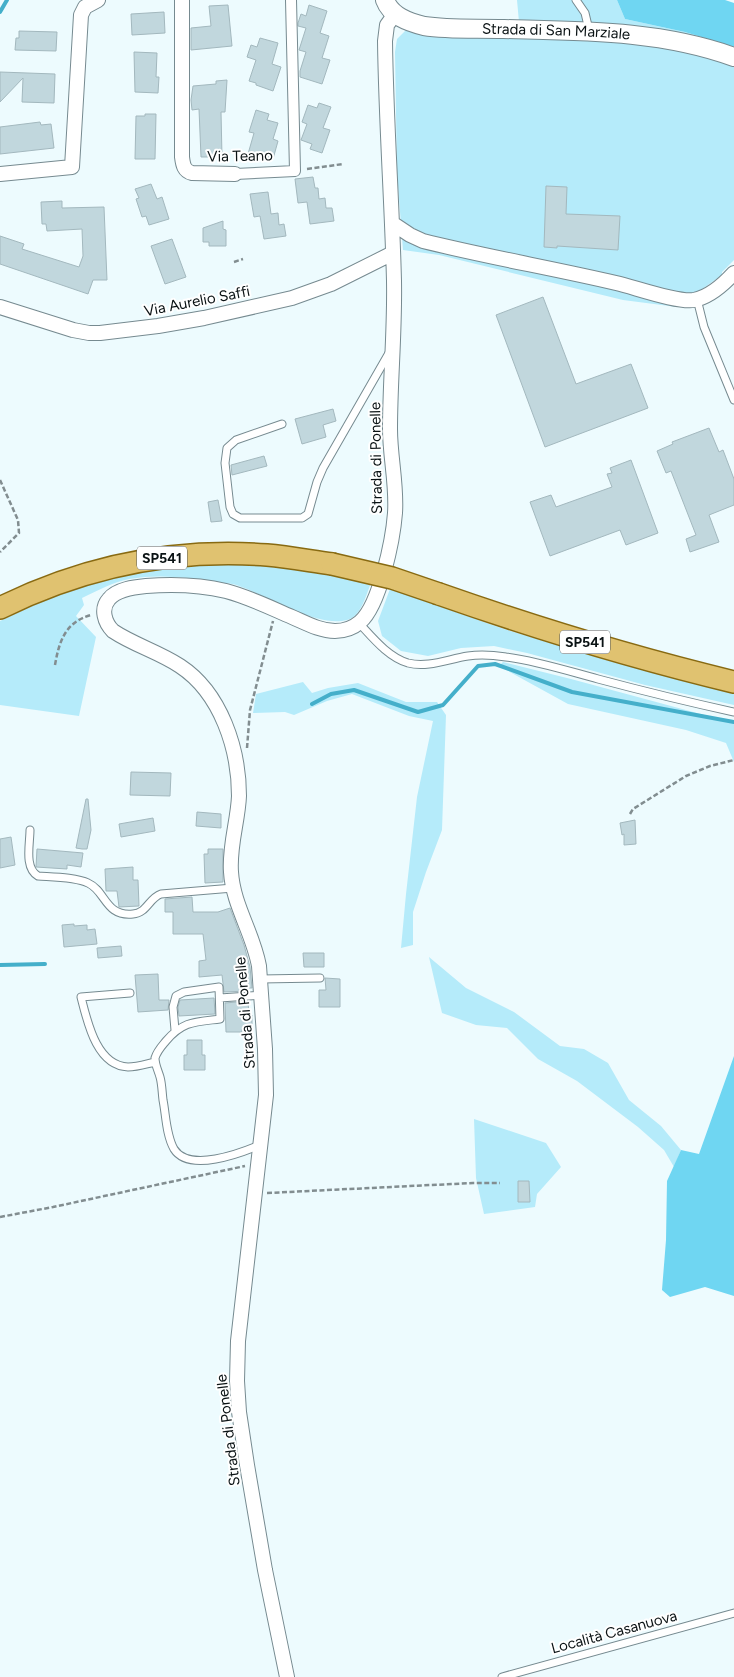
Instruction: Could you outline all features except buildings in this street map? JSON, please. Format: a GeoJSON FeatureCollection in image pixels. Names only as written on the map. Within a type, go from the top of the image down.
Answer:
{"type":"FeatureCollection","features":[{"type":"Feature","properties":{"kind":"main road","name":"SP541"},"geometry":{"type":"LineString","coordinates":[[0,608],[71,579],[110,568],[153,559],[211,554],[254,554],[332,564],[392,578],[590,644],[734,682]]}},
{"type":"Feature","properties":{"kind":"street"},"geometry":{"type":"LineString","coordinates":[[0,174],[72,166],[81,19],[85,6],[98,0]]}},
{"type":"Feature","properties":{"kind":"street","name":"Via Teano"},"geometry":{"type":"LineString","coordinates":[[182,0],[183,166],[186,171],[192,173],[235,174],[295,171],[291,0]]}},
{"type":"Feature","properties":{"kind":"street","name":"Strada di San Marziale"},"geometry":{"type":"LineString","coordinates":[[390,7],[406,20],[430,27],[590,31],[664,39],[704,47],[734,57]]}},
{"type":"Feature","properties":{"kind":"street","name":"Strada di Ponelle"},"geometry":{"type":"LineString","coordinates":[[359,623],[367,614],[376,595],[386,561],[393,524],[395,490],[390,428],[393,346],[393,253],[385,41],[390,7]]}},
{"type":"Feature","properties":{"kind":"street"},"geometry":{"type":"LineString","coordinates":[[392,223],[410,235],[430,242],[680,299],[697,299],[717,290],[734,273]]}},
{"type":"Feature","properties":{"kind":"street","name":"Via Aurelio Saffi"},"geometry":{"type":"LineString","coordinates":[[0,307],[88,333],[158,326],[204,318],[301,295],[331,284],[393,253]]}},
{"type":"Feature","properties":{"kind":"street"},"geometry":{"type":"LineString","coordinates":[[104,611],[107,601],[115,594],[134,588],[190,586],[221,590],[308,624],[329,630],[343,630],[359,623]]}},
{"type":"Feature","properties":{"kind":"street","name":"Strada di Ponelle"},"geometry":{"type":"LineString","coordinates":[[104,611],[107,624],[113,631],[176,664],[196,679],[209,694],[234,747],[239,790],[231,860],[233,888],[257,953],[261,979],[266,1076],[256,1192],[238,1341],[237,1395],[260,1543],[287,1677]]}},
{"type":"Feature","properties":{"kind":"lane"},"geometry":{"type":"LineString","coordinates":[[576,0],[585,13],[590,31]]}},
{"type":"Feature","properties":{"kind":"lane"},"geometry":{"type":"LineString","coordinates":[[697,299],[704,327],[734,400]]}},
{"type":"Feature","properties":{"kind":"lane"},"geometry":{"type":"LineString","coordinates":[[282,424],[236,440],[228,448],[224,463],[231,511],[236,517],[302,518],[308,514],[323,468],[393,346]]}},
{"type":"Feature","properties":{"kind":"lane"},"geometry":{"type":"LineString","coordinates":[[359,623],[388,652],[410,663],[431,664],[476,655],[508,657],[561,669],[676,700],[734,712]]}},
{"type":"Feature","properties":{"kind":"lane"},"geometry":{"type":"LineString","coordinates":[[30,830],[30,863],[31,869],[36,875],[89,883],[109,906],[121,912],[138,913],[145,909],[154,897],[160,894],[233,888]]}},
{"type":"Feature","properties":{"kind":"lane"},"geometry":{"type":"LineString","coordinates":[[261,979],[320,978]]}},
{"type":"Feature","properties":{"kind":"lane"},"geometry":{"type":"LineString","coordinates":[[175,1030],[173,1002],[178,994],[219,987],[220,1019],[191,1022],[175,1030],[157,1052],[155,1062],[160,1075],[170,1141],[175,1151],[185,1157],[194,1159],[219,1159],[232,1156],[261,1144]]}},
{"type":"Feature","properties":{"kind":"lane"},"geometry":{"type":"LineString","coordinates":[[130,993],[81,997],[92,1036],[105,1055],[121,1066],[134,1066],[155,1062]]}},
{"type":"Feature","properties":{"kind":"lane"},"geometry":{"type":"LineString","coordinates":[[220,998],[262,995]]}},
{"type":"Feature","properties":{"kind":"lane","name":"Località Casanuova"},"geometry":{"type":"LineString","coordinates":[[502,1677],[734,1613]]}},
{"type":"Feature","properties":{"kind":"path"},"geometry":{"type":"LineString","coordinates":[[295,171],[343,164]]}},
{"type":"Feature","properties":{"kind":"path"},"geometry":{"type":"LineString","coordinates":[[234,262],[243,259]]}},
{"type":"Feature","properties":{"kind":"path"},"geometry":{"type":"LineString","coordinates":[[0,480],[18,520],[19,533],[0,552]]}},
{"type":"Feature","properties":{"kind":"path"},"geometry":{"type":"LineString","coordinates":[[247,754],[250,710],[276,610]]}},
{"type":"Feature","properties":{"kind":"path"},"geometry":{"type":"LineString","coordinates":[[55,666],[59,644],[73,623],[104,611]]}},
{"type":"Feature","properties":{"kind":"path"},"geometry":{"type":"LineString","coordinates":[[630,814],[633,809],[686,776],[710,766],[734,760]]}},
{"type":"Feature","properties":{"kind":"path"},"geometry":{"type":"LineString","coordinates":[[0,1217],[259,1163]]}},
{"type":"Feature","properties":{"kind":"path"},"geometry":{"type":"LineString","coordinates":[[256,1192],[270,1193],[473,1182],[500,1183]]}},
{"type":"Feature","properties":{"kind":"shaded area"},"geometry":{"type":"Polygon","coordinates":[[[517,0],[617,0],[625,19],[685,32],[734,47],[734,260],[722,272],[722,275],[677,307],[623,300],[439,255],[403,250],[397,173],[395,52],[397,39],[410,26],[519,22],[517,0]]]}},
{"type":"Feature","properties":{"kind":"shaded area"},"geometry":{"type":"Polygon","coordinates":[[[617,0],[725,0],[734,3],[734,47],[685,32],[625,19],[617,0]]]}},
{"type":"Feature","properties":{"kind":"shaded area"},"geometry":{"type":"Polygon","coordinates":[[[211,564],[264,565],[313,571],[371,583],[356,615],[347,620],[335,621],[307,615],[231,584],[161,576],[140,577],[117,582],[82,598],[84,605],[76,616],[96,637],[79,716],[0,705],[0,621],[54,596],[98,582],[148,570],[211,564]]]}},
{"type":"Feature","properties":{"kind":"shaded area"},"geometry":{"type":"Polygon","coordinates":[[[390,589],[504,629],[610,661],[734,692],[734,705],[645,685],[494,646],[461,648],[428,656],[401,651],[382,636],[378,621],[390,589]]]}},
{"type":"Feature","properties":{"kind":"shaded area"},"geometry":{"type":"Polygon","coordinates":[[[503,662],[734,723],[734,762],[726,743],[686,730],[568,704],[499,666],[503,662]]]}},
{"type":"Feature","properties":{"kind":"shaded area"},"geometry":{"type":"Polygon","coordinates":[[[303,682],[312,693],[358,683],[406,702],[437,702],[446,715],[442,830],[413,912],[413,945],[401,948],[417,797],[433,721],[409,716],[352,694],[327,701],[294,715],[285,712],[253,713],[256,694],[303,682]]]}},
{"type":"Feature","properties":{"kind":"shaded area"},"geometry":{"type":"Polygon","coordinates":[[[429,957],[466,988],[514,1012],[560,1046],[584,1049],[608,1063],[629,1100],[661,1126],[681,1150],[674,1167],[664,1150],[638,1127],[577,1081],[538,1059],[507,1028],[476,1025],[442,1013],[429,957]]]}},
{"type":"Feature","properties":{"kind":"shaded area"},"geometry":{"type":"Polygon","coordinates":[[[734,1056],[734,1296],[705,1287],[670,1297],[662,1290],[666,1240],[667,1181],[681,1150],[699,1154],[734,1056]]]}},
{"type":"Feature","properties":{"kind":"shaded area"},"geometry":{"type":"Polygon","coordinates":[[[474,1119],[546,1143],[561,1167],[537,1194],[535,1207],[484,1214],[476,1178],[474,1119]]]}},
{"type":"Feature","properties":{"kind":"waterway"},"geometry":{"type":"LineString","coordinates":[[0,12],[7,0]]}},
{"type":"Feature","properties":{"kind":"waterway"},"geometry":{"type":"LineString","coordinates":[[312,704],[331,694],[354,690],[418,712],[443,705],[478,666],[495,664],[572,692],[734,722]]}},
{"type":"Feature","properties":{"kind":"waterway"},"geometry":{"type":"LineString","coordinates":[[0,965],[45,964]]}}]}
